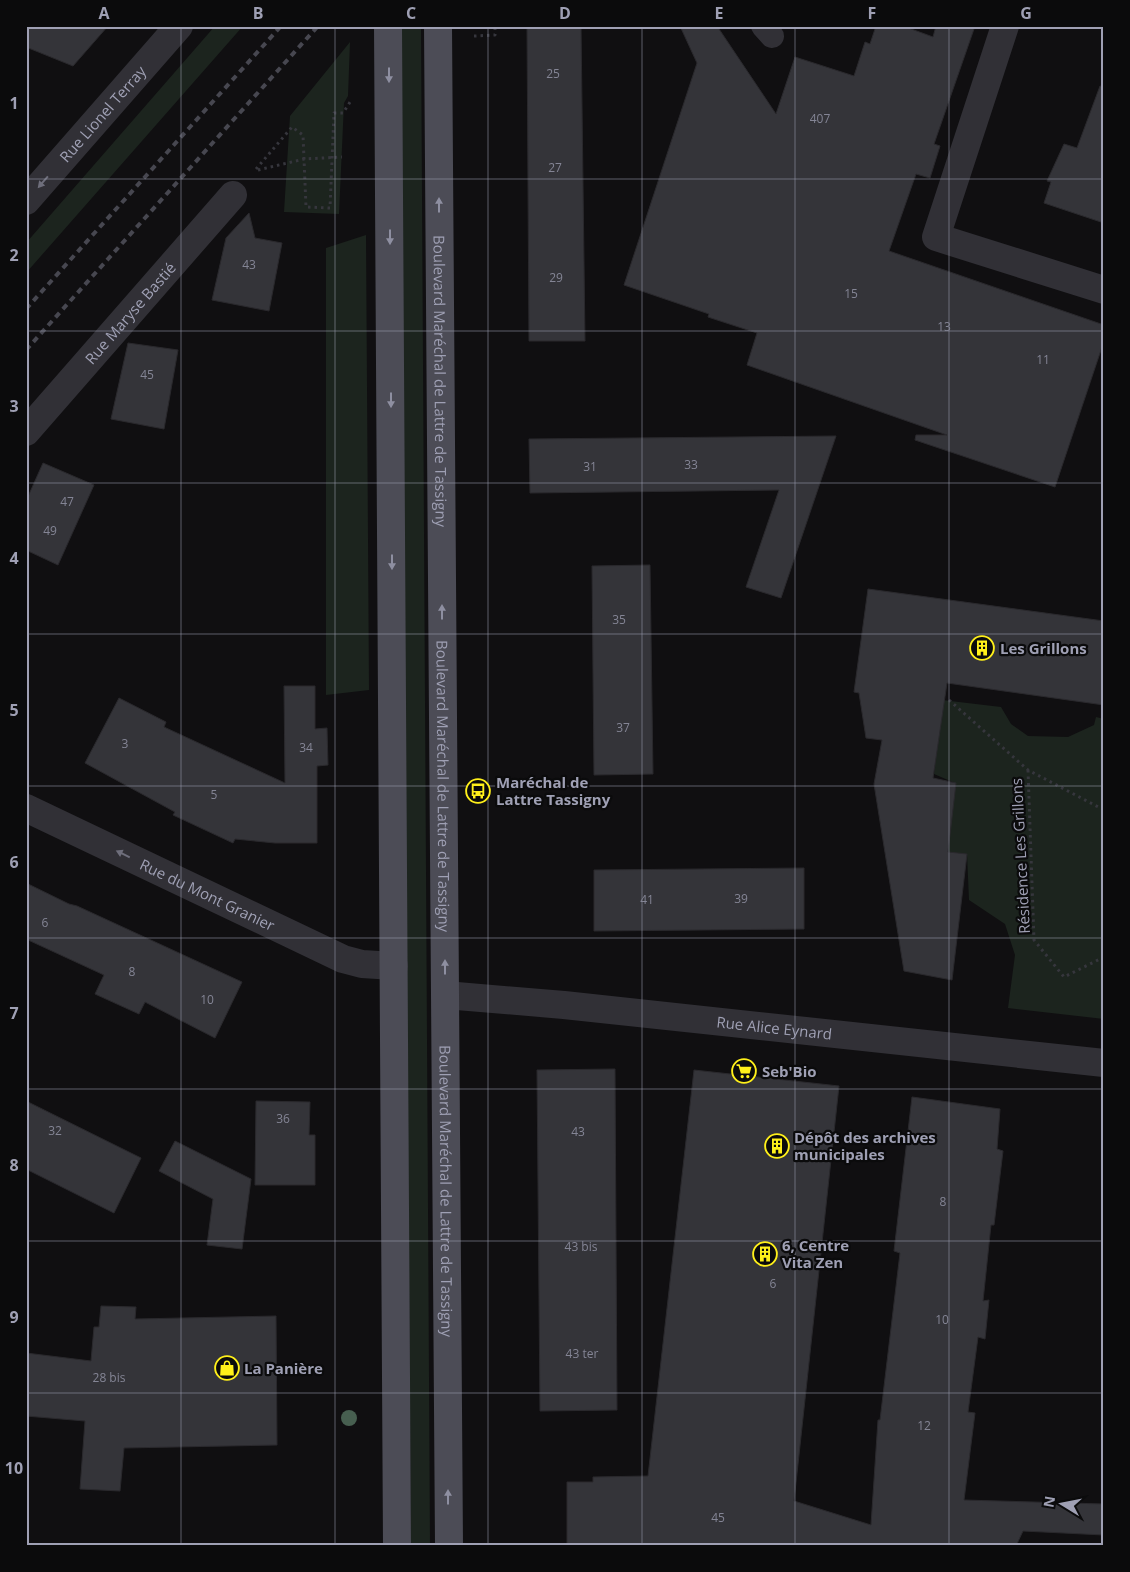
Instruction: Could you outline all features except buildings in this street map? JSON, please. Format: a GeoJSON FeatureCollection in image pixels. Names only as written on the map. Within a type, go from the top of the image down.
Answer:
{"type":"FeatureCollection","features":[{"type":"Feature","properties":{"kind":"main road"},"geometry":{"type":"LineString","coordinates":[[388,26],[397,1546]]}},
{"type":"Feature","properties":{"kind":"main road","name":"Boulevard Maréchal de Lattre de Tassigny"},"geometry":{"type":"LineString","coordinates":[[438,26],[449,1546]]}},
{"type":"Feature","properties":{"kind":"street","name":"Rue Lionel Terray"},"geometry":{"type":"LineString","coordinates":[[26,201],[179,26]]}},
{"type":"Feature","properties":{"kind":"street"},"geometry":{"type":"LineString","coordinates":[[1005,26],[936,237],[1104,290]]}},
{"type":"Feature","properties":{"kind":"street","name":"Rue Maryse Bastié"},"geometry":{"type":"LineString","coordinates":[[26,432],[234,195]]}},
{"type":"Feature","properties":{"kind":"street","name":"Rue du Mont Granier"},"geometry":{"type":"LineString","coordinates":[[26,808],[343,959],[362,964],[394,966]]}},
{"type":"Feature","properties":{"kind":"street","name":"Rue Alice Eynard"},"geometry":{"type":"LineString","coordinates":[[445,995],[564,1005],[1104,1063]]}},
{"type":"Feature","properties":{"kind":"path"},"geometry":{"type":"LineString","coordinates":[[474,36],[495,34],[495,26]]}},
{"type":"Feature","properties":{"kind":"path"},"geometry":{"type":"LineString","coordinates":[[342,158],[333,157],[304,159],[255,170],[292,127],[304,135],[304,159],[306,207],[330,208],[333,157],[334,113],[343,113],[362,85],[389,75]]}},
{"type":"Feature","properties":{"kind":"path","name":"Résidence Les Grillons"},"geometry":{"type":"LineString","coordinates":[[949,700],[1028,770],[1104,810]]}},
{"type":"Feature","properties":{"kind":"path","name":"Résidence Les Grillons"},"geometry":{"type":"LineString","coordinates":[[1028,770],[1034,940],[1064,977],[1104,957]]}},
{"type":"Feature","properties":{"kind":"shaded area"},"geometry":{"type":"Polygon","coordinates":[[[215,26],[243,26],[26,273],[26,243],[215,26]]]}},
{"type":"Feature","properties":{"kind":"shaded area"},"geometry":{"type":"Polygon","coordinates":[[[401,26],[421,26],[430,1546],[411,1546],[401,26]]]}},
{"type":"Feature","properties":{"kind":"shaded area"},"geometry":{"type":"Polygon","coordinates":[[[350,42],[348,96],[344,103],[339,214],[284,212],[290,116],[350,42]]]}},
{"type":"Feature","properties":{"kind":"shaded area"},"geometry":{"type":"Polygon","coordinates":[[[366,235],[369,690],[326,695],[326,248],[366,235]]]}},
{"type":"Feature","properties":{"kind":"shaded area"},"geometry":{"type":"Polygon","coordinates":[[[942,700],[1001,707],[1011,724],[1028,736],[1068,737],[1094,725],[1096,717],[1104,719],[1104,1019],[1008,1008],[1015,955],[1005,924],[969,900],[967,854],[948,852],[955,783],[934,774],[942,700]]]}},
{"type":"Feature","properties":{"kind":"railway"},"geometry":{"type":"LineString","coordinates":[[26,309],[281,26]]}},
{"type":"Feature","properties":{"kind":"railway"},"geometry":{"type":"LineString","coordinates":[[26,350],[318,26]]}},
{"type":"Feature","properties":{"kind":"place","name":"Les Grillons"},"geometry":{"type":"Point","coordinates":[982,648]}},
{"type":"Feature","properties":{"kind":"place","name":"Maréchal de Lattre Tassigny"},"geometry":{"type":"Point","coordinates":[478,791]}},
{"type":"Feature","properties":{"kind":"place","name":"Seb'Bio"},"geometry":{"type":"Point","coordinates":[744,1071]}},
{"type":"Feature","properties":{"kind":"place","name":"Dépôt des archives municipales"},"geometry":{"type":"Point","coordinates":[777,1146]}},
{"type":"Feature","properties":{"kind":"place","name":"6, Centre Vita Zen"},"geometry":{"type":"Point","coordinates":[765,1254]}},
{"type":"Feature","properties":{"kind":"place","name":"La Panière"},"geometry":{"type":"Point","coordinates":[227,1368]}}]}
